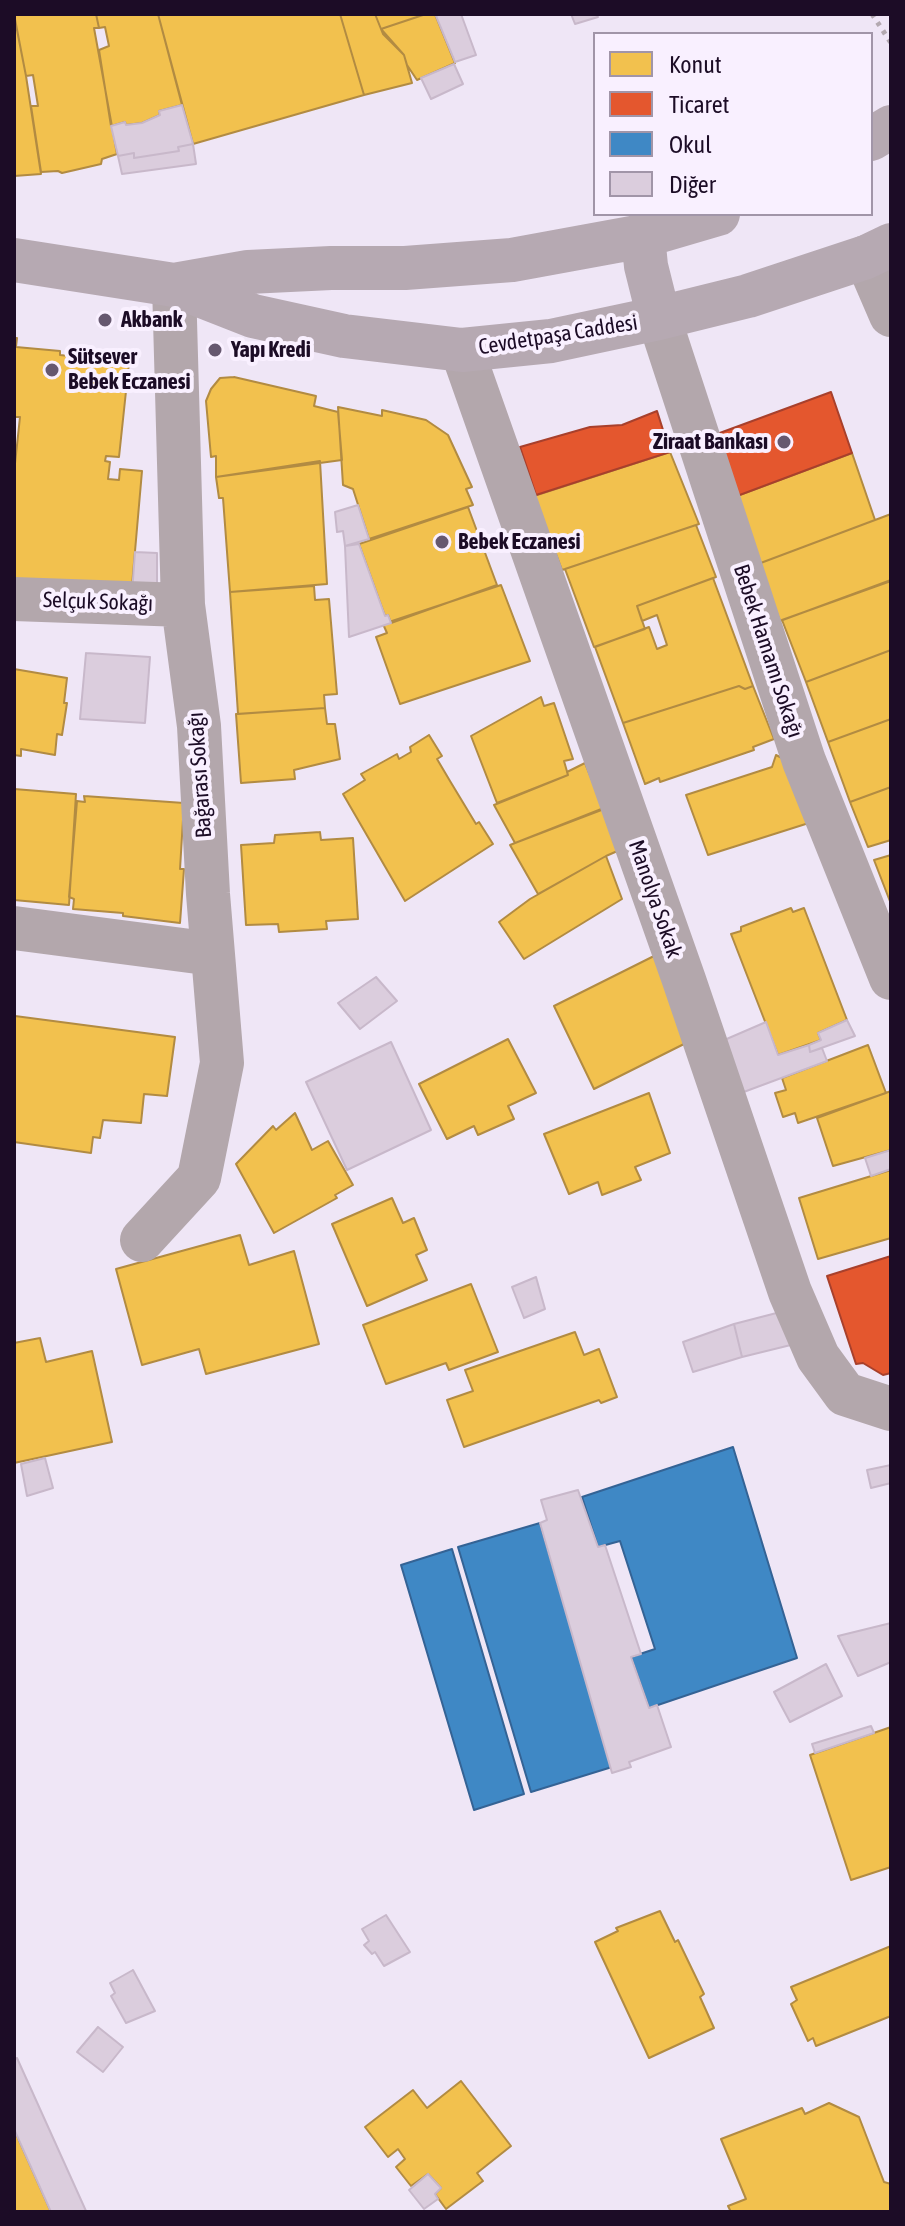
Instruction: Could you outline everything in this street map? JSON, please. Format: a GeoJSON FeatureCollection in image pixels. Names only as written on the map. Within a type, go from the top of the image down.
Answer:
{"type":"FeatureCollection","features":[{"type":"Feature","properties":{"kind":"main road"},"geometry":{"type":"LineString","coordinates":[[873,138],[891,127]]}},
{"type":"Feature","properties":{"kind":"main road","name":"Cevdetpaşa Caddesi"},"geometry":{"type":"LineString","coordinates":[[174,285],[248,272],[405,268],[512,260],[643,236],[711,216]]}},
{"type":"Feature","properties":{"kind":"main road"},"geometry":{"type":"LineString","coordinates":[[870,216],[883,244]]}},
{"type":"Feature","properties":{"kind":"main road"},"geometry":{"type":"LineString","coordinates":[[643,236],[646,266],[659,318]]}},
{"type":"Feature","properties":{"kind":"main road","name":"Cevdetpaşa Caddesi"},"geometry":{"type":"LineString","coordinates":[[14,260],[174,285],[253,316],[344,336],[462,350],[551,341],[748,296],[883,244]]}},
{"type":"Feature","properties":{"kind":"street"},"geometry":{"type":"LineString","coordinates":[[883,244],[891,315]]}},
{"type":"Feature","properties":{"kind":"street","name":"Bağarası Sokağı"},"geometry":{"type":"LineString","coordinates":[[142,1240],[199,1178],[222,1063],[199,726],[183,605],[174,285]]}},
{"type":"Feature","properties":{"kind":"street","name":"Bebek Hamamı Sokağı"},"geometry":{"type":"LineString","coordinates":[[659,318],[804,761],[891,978]]}},
{"type":"Feature","properties":{"kind":"street","name":"Manolya Sokak"},"geometry":{"type":"LineString","coordinates":[[462,350],[684,980],[790,1292],[818,1357],[845,1394],[891,1409]]}},
{"type":"Feature","properties":{"kind":"street","name":"Selçuk Sokağı"},"geometry":{"type":"LineString","coordinates":[[14,599],[183,605]]}},
{"type":"Feature","properties":{"kind":"street"},"geometry":{"type":"LineString","coordinates":[[14,928],[213,954]]}},
{"type":"Feature","properties":{"kind":"path"},"geometry":{"type":"LineString","coordinates":[[872,14],[891,43]]}},
{"type":"Feature","properties":{"kind":"building: Konut"},"geometry":{"type":"Polygon","coordinates":[[[14,14],[96,14],[99,28],[94,28],[117,154],[102,159],[101,164],[62,173],[41,172],[31,106],[38,106],[33,75],[26,76],[14,14]]]}},
{"type":"Feature","properties":{"kind":"building: Konut"},"geometry":{"type":"Polygon","coordinates":[[[96,14],[158,14],[182,105],[159,111],[160,115],[142,123],[126,125],[125,122],[111,126],[99,50],[109,46],[105,27],[99,28],[96,14]]]}},
{"type":"Feature","properties":{"kind":"building: Konut"},"geometry":{"type":"Polygon","coordinates":[[[158,14],[340,14],[364,95],[193,144],[158,14]]]}},
{"type":"Feature","properties":{"kind":"building: Konut"},"geometry":{"type":"Polygon","coordinates":[[[340,14],[375,14],[383,34],[404,55],[412,83],[364,95],[340,14]]]}},
{"type":"Feature","properties":{"kind":"building: Konut"},"geometry":{"type":"Polygon","coordinates":[[[375,14],[426,14],[381,29],[375,14]]]}},
{"type":"Feature","properties":{"kind":"building: Konut"},"geometry":{"type":"Polygon","coordinates":[[[426,14],[435,14],[455,63],[417,80],[404,55],[381,29],[426,14]]]}},
{"type":"Feature","properties":{"kind":"building: Konut"},"geometry":{"type":"Polygon","coordinates":[[[14,30],[17,30],[26,76],[41,174],[14,176],[14,30]]]}},
{"type":"Feature","properties":{"kind":"building: Konut"},"geometry":{"type":"Polygon","coordinates":[[[14,338],[17,338],[16,347],[129,363],[119,457],[106,456],[105,461],[110,462],[108,479],[119,480],[120,469],[142,471],[131,597],[14,586],[14,473],[20,417],[14,417],[14,338]]]}},
{"type":"Feature","properties":{"kind":"building: Konut"},"geometry":{"type":"Polygon","coordinates":[[[234,377],[316,396],[314,406],[338,412],[342,460],[216,477],[216,456],[211,457],[206,401],[220,378],[234,377]]]}},
{"type":"Feature","properties":{"kind":"building: Konut"},"geometry":{"type":"Polygon","coordinates":[[[338,407],[382,416],[382,410],[426,420],[448,435],[472,487],[466,489],[473,505],[369,539],[353,489],[343,485],[338,407]]]}},
{"type":"Feature","properties":{"kind":"building: Konut"},"geometry":{"type":"Polygon","coordinates":[[[670,452],[699,524],[562,570],[534,496],[670,452]]]}},
{"type":"Feature","properties":{"kind":"building: Konut"},"geometry":{"type":"Polygon","coordinates":[[[852,453],[875,520],[758,564],[737,496],[852,453]]]}},
{"type":"Feature","properties":{"kind":"building: Konut"},"geometry":{"type":"Polygon","coordinates":[[[320,461],[327,584],[230,592],[223,498],[219,498],[216,477],[320,461]]]}},
{"type":"Feature","properties":{"kind":"building: Konut"},"geometry":{"type":"Polygon","coordinates":[[[468,507],[497,585],[391,623],[388,615],[385,616],[359,544],[468,507]]]}},
{"type":"Feature","properties":{"kind":"building: Konut"},"geometry":{"type":"Polygon","coordinates":[[[891,514],[891,580],[780,621],[758,564],[891,514]]]}},
{"type":"Feature","properties":{"kind":"building: Konut"},"geometry":{"type":"Polygon","coordinates":[[[696,525],[716,577],[637,606],[645,629],[594,647],[565,569],[696,525]]]}},
{"type":"Feature","properties":{"kind":"building: Konut"},"geometry":{"type":"Polygon","coordinates":[[[713,578],[753,686],[745,689],[739,686],[623,723],[595,647],[649,627],[657,649],[667,645],[657,615],[642,621],[637,606],[713,578]]]}},
{"type":"Feature","properties":{"kind":"building: Konut"},"geometry":{"type":"Polygon","coordinates":[[[891,581],[891,650],[806,682],[782,620],[891,581]]]}},
{"type":"Feature","properties":{"kind":"building: Konut"},"geometry":{"type":"Polygon","coordinates":[[[501,585],[530,661],[400,704],[376,637],[387,633],[383,624],[501,585]]]}},
{"type":"Feature","properties":{"kind":"building: Konut"},"geometry":{"type":"Polygon","coordinates":[[[314,586],[315,600],[329,599],[337,694],[324,695],[325,708],[238,714],[230,592],[314,586]]]}},
{"type":"Feature","properties":{"kind":"building: Konut"},"geometry":{"type":"Polygon","coordinates":[[[891,650],[891,719],[828,742],[806,682],[891,650]]]}},
{"type":"Feature","properties":{"kind":"building: Konut"},"geometry":{"type":"Polygon","coordinates":[[[14,669],[67,678],[64,703],[67,703],[62,735],[57,734],[55,755],[21,749],[21,756],[14,755],[14,669]]]}},
{"type":"Feature","properties":{"kind":"building: Konut"},"geometry":{"type":"Polygon","coordinates":[[[739,686],[745,689],[753,686],[774,739],[753,747],[754,750],[660,782],[659,778],[645,784],[623,723],[739,686]]]}},
{"type":"Feature","properties":{"kind":"building: Konut"},"geometry":{"type":"Polygon","coordinates":[[[541,697],[544,706],[554,703],[573,759],[564,761],[568,775],[497,803],[471,736],[541,697]]]}},
{"type":"Feature","properties":{"kind":"building: Konut"},"geometry":{"type":"Polygon","coordinates":[[[325,708],[327,724],[335,724],[340,759],[294,770],[295,779],[241,783],[236,714],[325,708]]]}},
{"type":"Feature","properties":{"kind":"building: Konut"},"geometry":{"type":"Polygon","coordinates":[[[891,719],[891,787],[850,802],[828,742],[891,719]]]}},
{"type":"Feature","properties":{"kind":"building: Konut"},"geometry":{"type":"Polygon","coordinates":[[[429,735],[442,756],[437,759],[476,824],[479,822],[493,844],[405,901],[343,794],[365,780],[361,774],[397,754],[399,759],[411,752],[410,747],[429,735]]]}},
{"type":"Feature","properties":{"kind":"building: Konut"},"geometry":{"type":"Polygon","coordinates":[[[776,755],[803,769],[812,822],[708,855],[686,795],[772,767],[776,755]]]}},
{"type":"Feature","properties":{"kind":"building: Konut"},"geometry":{"type":"Polygon","coordinates":[[[585,763],[604,809],[515,843],[494,805],[568,775],[567,772],[585,763]]]}},
{"type":"Feature","properties":{"kind":"building: Konut"},"geometry":{"type":"Polygon","coordinates":[[[891,787],[891,840],[868,847],[850,802],[891,787]]]}},
{"type":"Feature","properties":{"kind":"building: Konut"},"geometry":{"type":"Polygon","coordinates":[[[14,789],[76,794],[69,905],[14,900],[14,789]]]}},
{"type":"Feature","properties":{"kind":"building: Konut"},"geometry":{"type":"Polygon","coordinates":[[[84,796],[184,803],[180,923],[123,916],[123,913],[73,909],[74,899],[69,897],[77,801],[85,802],[84,796]]]}},
{"type":"Feature","properties":{"kind":"building: Konut"},"geometry":{"type":"Polygon","coordinates":[[[614,804],[629,846],[538,894],[510,845],[614,804]]]}},
{"type":"Feature","properties":{"kind":"building: Konut"},"geometry":{"type":"Polygon","coordinates":[[[320,832],[321,840],[353,838],[358,919],[326,921],[327,929],[279,932],[278,924],[246,925],[241,845],[274,843],[275,835],[320,832]]]}},
{"type":"Feature","properties":{"kind":"building: Konut"},"geometry":{"type":"Polygon","coordinates":[[[891,855],[891,904],[874,860],[891,855]]]}},
{"type":"Feature","properties":{"kind":"building: Konut"},"geometry":{"type":"Polygon","coordinates":[[[606,856],[622,899],[524,959],[499,922],[530,899],[606,856]]]}},
{"type":"Feature","properties":{"kind":"building: Konut"},"geometry":{"type":"Polygon","coordinates":[[[791,908],[793,912],[804,908],[847,1020],[818,1033],[821,1040],[778,1055],[731,934],[741,931],[741,927],[791,908]]]}},
{"type":"Feature","properties":{"kind":"building: Konut"},"geometry":{"type":"Polygon","coordinates":[[[670,948],[694,1039],[594,1089],[554,1006],[670,948]]]}},
{"type":"Feature","properties":{"kind":"building: Konut"},"geometry":{"type":"Polygon","coordinates":[[[15,1016],[175,1037],[167,1096],[144,1094],[141,1123],[103,1120],[100,1138],[93,1137],[91,1153],[14,1142],[15,1016]]]}},
{"type":"Feature","properties":{"kind":"building: Konut"},"geometry":{"type":"Polygon","coordinates":[[[508,1039],[536,1093],[508,1106],[514,1119],[478,1135],[474,1126],[447,1139],[419,1084],[508,1039]]]}},
{"type":"Feature","properties":{"kind":"building: Konut"},"geometry":{"type":"Polygon","coordinates":[[[868,1045],[886,1093],[798,1123],[795,1113],[783,1117],[775,1093],[786,1090],[782,1078],[868,1045]]]}},
{"type":"Feature","properties":{"kind":"building: Konut"},"geometry":{"type":"Polygon","coordinates":[[[891,1091],[891,1150],[833,1166],[817,1118],[891,1091]]]}},
{"type":"Feature","properties":{"kind":"building: Konut"},"geometry":{"type":"Polygon","coordinates":[[[649,1093],[670,1153],[635,1167],[641,1180],[602,1195],[598,1182],[569,1194],[544,1134],[649,1093]]]}},
{"type":"Feature","properties":{"kind":"building: Konut"},"geometry":{"type":"Polygon","coordinates":[[[295,1113],[312,1150],[328,1141],[353,1185],[335,1195],[337,1198],[274,1233],[236,1164],[273,1126],[276,1130],[295,1113]]]}},
{"type":"Feature","properties":{"kind":"building: Konut"},"geometry":{"type":"Polygon","coordinates":[[[891,1170],[891,1238],[818,1259],[799,1198],[891,1170]]]}},
{"type":"Feature","properties":{"kind":"building: Konut"},"geometry":{"type":"Polygon","coordinates":[[[392,1198],[403,1223],[414,1218],[427,1250],[416,1255],[427,1280],[367,1306],[332,1224],[392,1198]]]}},
{"type":"Feature","properties":{"kind":"building: Konut"},"geometry":{"type":"Polygon","coordinates":[[[240,1235],[249,1265],[294,1251],[319,1344],[206,1374],[199,1349],[142,1365],[116,1269],[240,1235]]]}},
{"type":"Feature","properties":{"kind":"building: Konut"},"geometry":{"type":"Polygon","coordinates":[[[471,1284],[498,1352],[449,1370],[446,1363],[386,1384],[363,1325],[471,1284]]]}},
{"type":"Feature","properties":{"kind":"building: Konut"},"geometry":{"type":"Polygon","coordinates":[[[575,1332],[584,1355],[599,1349],[617,1397],[601,1403],[599,1400],[464,1447],[447,1400],[473,1391],[465,1370],[575,1332]]]}},
{"type":"Feature","properties":{"kind":"building: Konut"},"geometry":{"type":"Polygon","coordinates":[[[40,1338],[46,1362],[92,1351],[112,1442],[14,1463],[14,1343],[40,1338]]]}},
{"type":"Feature","properties":{"kind":"building: Konut"},"geometry":{"type":"Polygon","coordinates":[[[891,1727],[891,1867],[851,1880],[810,1755],[891,1727]]]}},
{"type":"Feature","properties":{"kind":"building: Konut"},"geometry":{"type":"Polygon","coordinates":[[[660,1911],[704,1994],[700,1997],[714,2028],[649,2058],[595,1942],[618,1931],[616,1928],[660,1911]]]}},
{"type":"Feature","properties":{"kind":"building: Konut"},"geometry":{"type":"Polygon","coordinates":[[[891,1946],[891,2016],[816,2046],[813,2038],[808,2041],[791,2004],[797,2000],[791,1987],[891,1946]]]}},
{"type":"Feature","properties":{"kind":"building: Konut"},"geometry":{"type":"Polygon","coordinates":[[[461,2081],[511,2146],[477,2173],[483,2181],[446,2209],[435,2194],[441,2188],[428,2174],[411,2186],[396,2167],[405,2159],[398,2149],[388,2157],[365,2127],[413,2090],[427,2108],[461,2081]]]}},
{"type":"Feature","properties":{"kind":"building: Konut"},"geometry":{"type":"Polygon","coordinates":[[[829,2103],[859,2117],[884,2182],[891,2184],[891,2212],[731,2212],[728,2206],[746,2199],[721,2139],[802,2108],[805,2114],[829,2103]]]}},
{"type":"Feature","properties":{"kind":"building: Konut"},"geometry":{"type":"Polygon","coordinates":[[[14,2129],[51,2212],[14,2212],[14,2129]]]}},
{"type":"Feature","properties":{"kind":"building: Ticaret","name":"Ziraat Bankası"},"geometry":{"type":"Polygon","coordinates":[[[831,392],[852,453],[737,496],[717,434],[831,392]]]}},
{"type":"Feature","properties":{"kind":"building: Ticaret"},"geometry":{"type":"Polygon","coordinates":[[[657,411],[670,452],[536,495],[520,447],[590,427],[622,425],[657,411]]]}},
{"type":"Feature","properties":{"kind":"building: Ticaret"},"geometry":{"type":"Polygon","coordinates":[[[891,1256],[891,1373],[883,1375],[863,1363],[856,1364],[827,1276],[891,1256]]]}},
{"type":"Feature","properties":{"kind":"building: Okul"},"geometry":{"type":"Polygon","coordinates":[[[733,1447],[797,1658],[649,1708],[631,1657],[655,1649],[620,1541],[598,1547],[582,1497],[733,1447]]]}},
{"type":"Feature","properties":{"kind":"building: Okul"},"geometry":{"type":"Polygon","coordinates":[[[540,1523],[612,1767],[531,1792],[458,1547],[540,1523]]]}},
{"type":"Feature","properties":{"kind":"building: Okul"},"geometry":{"type":"Polygon","coordinates":[[[452,1549],[524,1794],[474,1810],[401,1565],[452,1549]]]}},
{"type":"Feature","properties":{"kind":"building: Diğer"},"geometry":{"type":"Polygon","coordinates":[[[461,14],[476,55],[455,62],[436,16],[461,14]]]}},
{"type":"Feature","properties":{"kind":"building: Diğer"},"geometry":{"type":"Polygon","coordinates":[[[571,14],[596,14],[598,17],[575,24],[571,14]]]}},
{"type":"Feature","properties":{"kind":"building: Diğer"},"geometry":{"type":"Polygon","coordinates":[[[454,64],[463,84],[431,99],[421,78],[454,64]]]}},
{"type":"Feature","properties":{"kind":"building: Diğer"},"geometry":{"type":"Polygon","coordinates":[[[182,105],[193,144],[178,147],[179,151],[134,158],[134,153],[118,156],[111,126],[125,122],[126,125],[142,123],[160,115],[159,111],[182,105]]]}},
{"type":"Feature","properties":{"kind":"building: Diğer"},"geometry":{"type":"Polygon","coordinates":[[[193,144],[196,164],[122,174],[118,156],[134,153],[134,158],[179,151],[178,147],[193,144]]]}},
{"type":"Feature","properties":{"kind":"building: Diğer"},"geometry":{"type":"Polygon","coordinates":[[[358,505],[369,539],[345,546],[343,531],[337,532],[335,512],[358,505]]]}},
{"type":"Feature","properties":{"kind":"building: Diğer"},"geometry":{"type":"Polygon","coordinates":[[[359,544],[385,616],[388,615],[391,623],[349,637],[345,546],[359,544]]]}},
{"type":"Feature","properties":{"kind":"building: Diğer"},"geometry":{"type":"Polygon","coordinates":[[[135,552],[157,553],[157,594],[132,593],[135,552]]]}},
{"type":"Feature","properties":{"kind":"building: Diğer"},"geometry":{"type":"Polygon","coordinates":[[[86,653],[150,657],[145,723],[80,719],[86,653]]]}},
{"type":"Feature","properties":{"kind":"building: Diğer"},"geometry":{"type":"Polygon","coordinates":[[[376,977],[397,1001],[360,1029],[338,1003],[376,977]]]}},
{"type":"Feature","properties":{"kind":"building: Diğer"},"geometry":{"type":"Polygon","coordinates":[[[847,1020],[855,1036],[810,1052],[809,1045],[821,1040],[818,1033],[847,1020]]]}},
{"type":"Feature","properties":{"kind":"building: Diğer"},"geometry":{"type":"Polygon","coordinates":[[[766,1022],[778,1055],[809,1045],[810,1052],[822,1048],[827,1061],[741,1093],[722,1041],[766,1022]]]}},
{"type":"Feature","properties":{"kind":"building: Diğer"},"geometry":{"type":"Polygon","coordinates":[[[391,1042],[431,1130],[347,1170],[306,1082],[391,1042]]]}},
{"type":"Feature","properties":{"kind":"building: Diğer"},"geometry":{"type":"Polygon","coordinates":[[[891,1150],[891,1169],[871,1176],[865,1158],[891,1150]]]}},
{"type":"Feature","properties":{"kind":"building: Diğer"},"geometry":{"type":"Polygon","coordinates":[[[536,1277],[545,1309],[524,1318],[512,1287],[536,1277]]]}},
{"type":"Feature","properties":{"kind":"building: Diğer"},"geometry":{"type":"Polygon","coordinates":[[[792,1309],[803,1342],[742,1357],[734,1324],[792,1309]]]}},
{"type":"Feature","properties":{"kind":"building: Diğer"},"geometry":{"type":"Polygon","coordinates":[[[734,1324],[742,1357],[693,1372],[683,1342],[734,1324]]]}},
{"type":"Feature","properties":{"kind":"building: Diğer"},"geometry":{"type":"Polygon","coordinates":[[[45,1458],[53,1488],[27,1496],[21,1464],[45,1458]]]}},
{"type":"Feature","properties":{"kind":"building: Diğer"},"geometry":{"type":"Polygon","coordinates":[[[891,1465],[891,1483],[871,1488],[867,1470],[891,1465]]]}},
{"type":"Feature","properties":{"kind":"building: Diğer"},"geometry":{"type":"Polygon","coordinates":[[[578,1490],[598,1547],[605,1545],[641,1654],[631,1657],[649,1708],[657,1705],[671,1747],[629,1762],[631,1767],[612,1773],[540,1523],[547,1520],[541,1500],[578,1490]]]}},
{"type":"Feature","properties":{"kind":"building: Diğer"},"geometry":{"type":"Polygon","coordinates":[[[891,1623],[891,1662],[858,1676],[838,1636],[891,1623]]]}},
{"type":"Feature","properties":{"kind":"building: Diğer"},"geometry":{"type":"Polygon","coordinates":[[[826,1664],[842,1696],[790,1722],[774,1692],[826,1664]]]}},
{"type":"Feature","properties":{"kind":"building: Diğer"},"geometry":{"type":"Polygon","coordinates":[[[871,1726],[874,1733],[815,1753],[812,1744],[871,1726]]]}},
{"type":"Feature","properties":{"kind":"building: Diğer"},"geometry":{"type":"Polygon","coordinates":[[[386,1915],[410,1952],[384,1966],[375,1952],[372,1954],[364,1945],[369,1941],[362,1929],[386,1915]]]}},
{"type":"Feature","properties":{"kind":"building: Diğer"},"geometry":{"type":"Polygon","coordinates":[[[133,1970],[155,2011],[126,2023],[111,1996],[115,1993],[110,1983],[133,1970]]]}},
{"type":"Feature","properties":{"kind":"building: Diğer"},"geometry":{"type":"Polygon","coordinates":[[[98,2027],[123,2047],[103,2072],[77,2052],[98,2027]]]}},
{"type":"Feature","properties":{"kind":"building: Diğer"},"geometry":{"type":"Polygon","coordinates":[[[17,2058],[85,2212],[51,2212],[14,2129],[14,2060],[17,2058]]]}},
{"type":"Feature","properties":{"kind":"building: Diğer"},"geometry":{"type":"Polygon","coordinates":[[[428,2174],[441,2188],[435,2194],[438,2199],[424,2209],[409,2190],[428,2174]]]}},
{"type":"Feature","properties":{"kind":"place","name":"Akbank"},"geometry":{"type":"Point","coordinates":[105,320]}},
{"type":"Feature","properties":{"kind":"place","name":"Yapı Kredi"},"geometry":{"type":"Point","coordinates":[215,350]}},
{"type":"Feature","properties":{"kind":"place","name":"Sütsever Bebek Eczanesi"},"geometry":{"type":"Point","coordinates":[52,370]}},
{"type":"Feature","properties":{"kind":"place","name":"Ziraat Bankası"},"geometry":{"type":"Point","coordinates":[784,442]}},
{"type":"Feature","properties":{"kind":"place","name":"Bebek Eczanesi"},"geometry":{"type":"Point","coordinates":[442,542]}}]}
